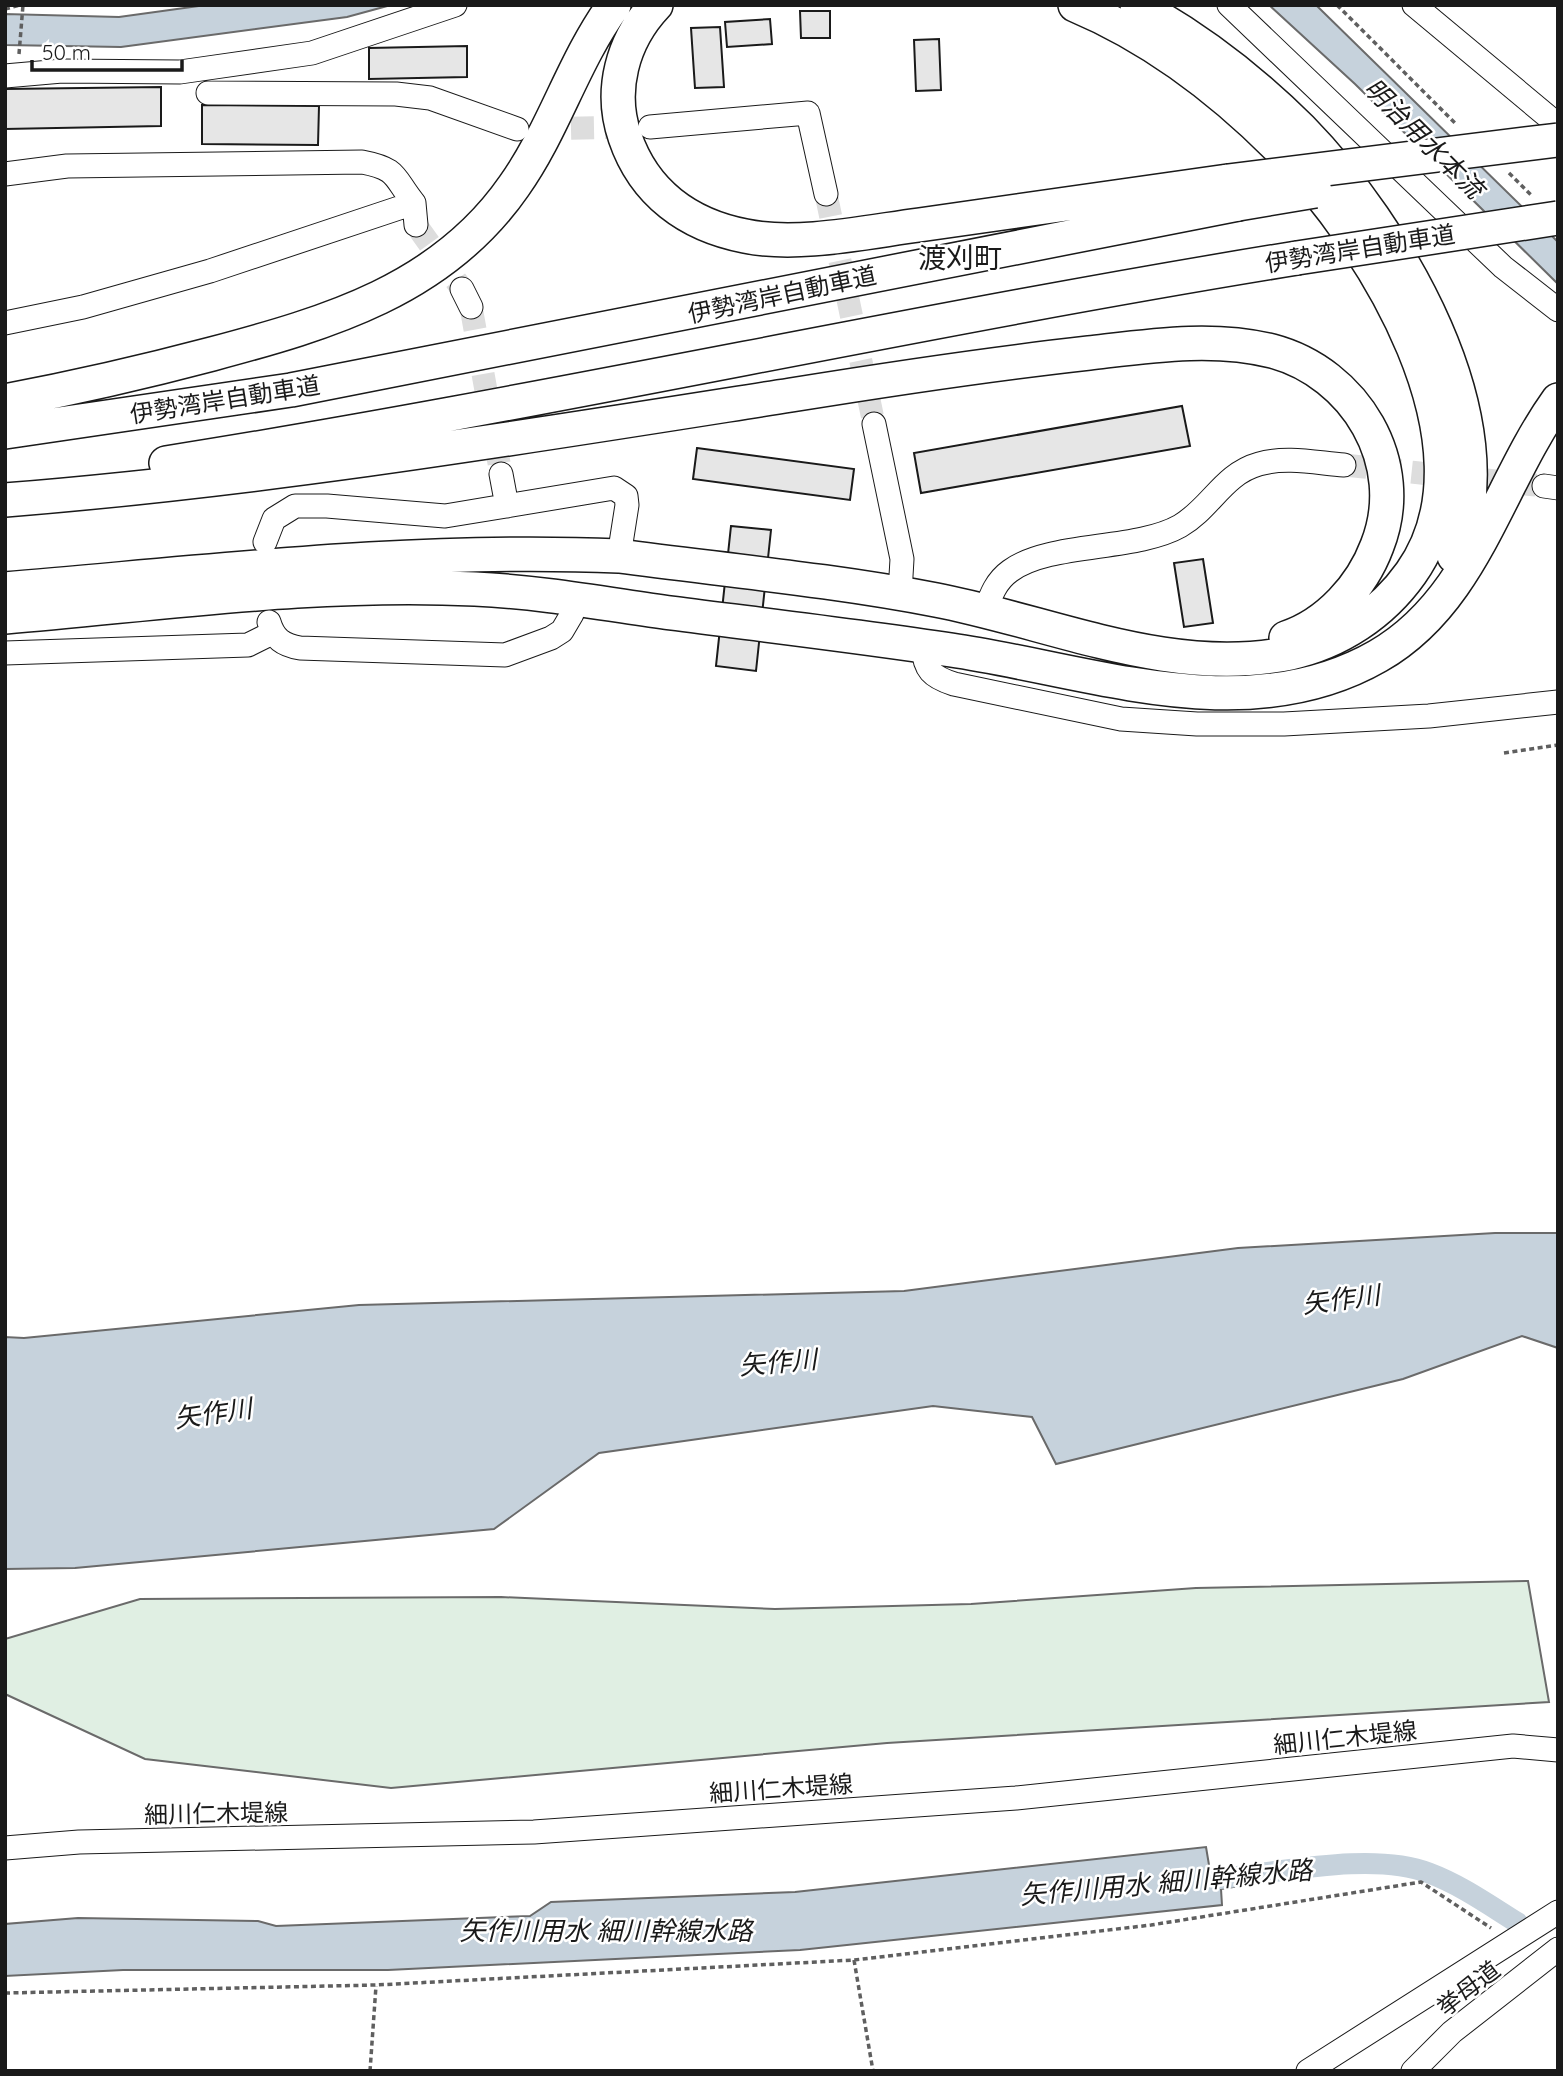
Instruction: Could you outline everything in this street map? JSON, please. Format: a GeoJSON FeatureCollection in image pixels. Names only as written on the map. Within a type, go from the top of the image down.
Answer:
{"type":"FeatureCollection","features":[{"type":"Feature","properties":{"kind":"highway"},"geometry":{"type":"LineString","coordinates":[[5,401],[189,360],[282,335],[369,305],[428,272],[473,235],[514,187],[614,5]]}},
{"type":"Feature","properties":{"kind":"highway"},"geometry":{"type":"LineString","coordinates":[[656,5],[626,50],[618,98],[620,122],[641,171],[657,192],[677,210],[720,230],[747,237],[855,233],[1233,193],[1558,140]]}},
{"type":"Feature","properties":{"kind":"highway"},"geometry":{"type":"LineString","coordinates":[[5,589],[366,560],[559,554],[619,556],[900,593],[1129,647],[1177,654],[1245,657],[1292,652],[1345,633],[1387,601],[1419,562],[1437,515],[1442,457],[1438,427],[1418,363],[1389,300],[1341,223],[1310,183],[1252,122],[1198,78],[1134,35],[1074,5]]}},
{"type":"Feature","properties":{"kind":"highway"},"geometry":{"type":"LineString","coordinates":[[1137,5],[1231,66],[1286,115],[1336,170],[1366,209],[1417,293],[1452,375],[1465,421],[1471,453],[1468,514],[1461,542],[1439,583],[1416,614],[1376,649],[1300,684]]}},
{"type":"Feature","properties":{"kind":"highway","name":"伊勢湾岸自動車道"},"geometry":{"type":"LineString","coordinates":[[5,432],[304,387],[1233,193],[1383,179],[1558,154]]}},
{"type":"Feature","properties":{"kind":"highway","name":"伊勢湾岸自動車道"},"geometry":{"type":"LineString","coordinates":[[5,486],[287,444],[1082,294],[1297,258],[1548,210]]}},
{"type":"Feature","properties":{"kind":"highway"},"geometry":{"type":"LineString","coordinates":[[5,500],[289,471],[1042,358],[1202,342],[1274,352],[1304,363],[1328,378],[1349,397],[1367,421],[1380,450],[1385,480],[1386,513],[1379,543],[1365,572],[1345,599],[1321,620],[1296,635],[1222,652],[1177,654]]}},
{"type":"Feature","properties":{"kind":"highway"},"geometry":{"type":"LineString","coordinates":[[5,617],[363,588],[480,589],[1005,658],[1162,689],[1235,693],[1300,684],[1353,669],[1378,656],[1401,642],[1443,600],[1476,550],[1529,445],[1558,400]]}},
{"type":"Feature","properties":{"kind":"street"},"geometry":{"type":"LineString","coordinates":[[5,76],[62,71],[180,72],[312,53],[456,5]]}},
{"type":"Feature","properties":{"kind":"street"},"geometry":{"type":"LineString","coordinates":[[1228,5],[1503,267],[1558,310]]}},
{"type":"Feature","properties":{"kind":"street"},"geometry":{"type":"LineString","coordinates":[[1415,5],[1558,125]]}},
{"type":"Feature","properties":{"kind":"street"},"geometry":{"type":"LineString","coordinates":[[208,93],[396,94],[430,98],[517,129]]}},
{"type":"Feature","properties":{"kind":"street"},"geometry":{"type":"LineString","coordinates":[[650,127],[808,113],[826,194]]}},
{"type":"Feature","properties":{"kind":"street"},"geometry":{"type":"LineString","coordinates":[[5,174],[67,166],[362,162],[382,166],[396,174],[415,214],[83,307],[5,323]]}},
{"type":"Feature","properties":{"kind":"street"},"geometry":{"type":"LineString","coordinates":[[874,424],[902,559],[900,593]]}},
{"type":"Feature","properties":{"kind":"street"},"geometry":{"type":"LineString","coordinates":[[985,611],[1001,579],[1023,563],[1159,534],[1181,526],[1227,480],[1242,470],[1276,460],[1344,465]]}},
{"type":"Feature","properties":{"kind":"street"},"geometry":{"type":"LineString","coordinates":[[501,474],[507,506]]}},
{"type":"Feature","properties":{"kind":"street"},"geometry":{"type":"LineString","coordinates":[[265,542],[274,519],[295,506],[327,506],[445,516],[606,488],[621,490],[626,505],[619,556]]}},
{"type":"Feature","properties":{"kind":"street"},"geometry":{"type":"LineString","coordinates":[[5,653],[248,645],[270,628],[288,646],[300,648],[505,655],[551,638],[562,631],[572,614],[573,600]]}},
{"type":"Feature","properties":{"kind":"street"},"geometry":{"type":"LineString","coordinates":[[923,646],[926,667],[940,679],[1121,719],[1197,724],[1284,724],[1429,716],[1558,702]]}},
{"type":"Feature","properties":{"kind":"street","name":"細川仁木堤線"},"geometry":{"type":"LineString","coordinates":[[5,1848],[79,1842],[534,1832],[1016,1798],[1513,1746],[1558,1750]]}},
{"type":"Feature","properties":{"kind":"street"},"geometry":{"type":"LineString","coordinates":[[1308,2071],[1558,1912]]}},
{"type":"Feature","properties":{"kind":"street","name":"挙母道"},"geometry":{"type":"LineString","coordinates":[[1413,2071],[1452,2032],[1558,1949]]}},
{"type":"Feature","properties":{"kind":"path"},"geometry":{"type":"LineString","coordinates":[[5,9],[22,5],[19,57]]}},
{"type":"Feature","properties":{"kind":"path"},"geometry":{"type":"LineString","coordinates":[[1337,5],[1463,130]]}},
{"type":"Feature","properties":{"kind":"path"},"geometry":{"type":"LineString","coordinates":[[1501,166],[1548,210]]}},
{"type":"Feature","properties":{"kind":"path"},"geometry":{"type":"LineString","coordinates":[[1504,753],[1558,745]]}},
{"type":"Feature","properties":{"kind":"path"},"geometry":{"type":"LineString","coordinates":[[5,1993],[376,1985],[854,1960],[1151,1925],[1421,1882],[1510,1942]]}},
{"type":"Feature","properties":{"kind":"path"},"geometry":{"type":"LineString","coordinates":[[854,1960],[873,2071]]}},
{"type":"Feature","properties":{"kind":"path"},"geometry":{"type":"LineString","coordinates":[[370,2071],[376,1985]]}},
{"type":"Feature","properties":{"kind":"green space"},"geometry":{"type":"Polygon","coordinates":[[[1528,1581],[1549,1702],[887,1743],[391,1788],[145,1759],[5,1694],[5,1639],[140,1599],[501,1597],[775,1609],[971,1604],[1196,1588],[1528,1581]]]}},
{"type":"Feature","properties":{"kind":"water"},"geometry":{"type":"Polygon","coordinates":[[[206,5],[391,5],[347,17],[121,47],[5,45],[5,14],[119,17],[206,5]]]}},
{"type":"Feature","properties":{"kind":"water","name":"明治用水本流"},"geometry":{"type":"Polygon","coordinates":[[[1269,5],[1316,5],[1558,242],[1558,284],[1355,84],[1269,5]]]}},
{"type":"Feature","properties":{"kind":"water","name":"矢作川"},"geometry":{"type":"Polygon","coordinates":[[[1495,1233],[1558,1233],[1558,1348],[1522,1336],[1403,1379],[1056,1464],[1032,1417],[933,1406],[599,1453],[494,1529],[75,1568],[5,1569],[5,1337],[24,1338],[359,1305],[904,1291],[1238,1248],[1495,1233]]]}},
{"type":"Feature","properties":{"kind":"water","name":"矢作川用水 細川幹線水路"},"geometry":{"type":"Polygon","coordinates":[[[1206,1847],[1210,1871],[1232,1869],[1234,1887],[1221,1889],[1222,1905],[800,1950],[388,1970],[123,1970],[5,1976],[5,1924],[78,1918],[258,1921],[276,1926],[530,1916],[551,1902],[795,1892],[1206,1847]]]}},
{"type":"Feature","properties":{"kind":"building"},"geometry":{"type":"Polygon","coordinates":[[[800,11],[830,11],[830,38],[801,38],[800,11]]]}},
{"type":"Feature","properties":{"kind":"building"},"geometry":{"type":"Polygon","coordinates":[[[770,19],[772,44],[727,47],[725,22],[770,19]]]}},
{"type":"Feature","properties":{"kind":"building"},"geometry":{"type":"Polygon","coordinates":[[[720,27],[724,87],[695,88],[691,28],[720,27]]]}},
{"type":"Feature","properties":{"kind":"building"},"geometry":{"type":"Polygon","coordinates":[[[939,39],[941,90],[916,91],[914,40],[939,39]]]}},
{"type":"Feature","properties":{"kind":"building"},"geometry":{"type":"Polygon","coordinates":[[[467,46],[467,77],[369,79],[369,48],[467,46]]]}},
{"type":"Feature","properties":{"kind":"building"},"geometry":{"type":"Polygon","coordinates":[[[161,87],[161,126],[5,129],[5,89],[161,87]]]}},
{"type":"Feature","properties":{"kind":"building"},"geometry":{"type":"Polygon","coordinates":[[[202,105],[319,106],[318,145],[202,144],[202,105]]]}},
{"type":"Feature","properties":{"kind":"building"},"geometry":{"type":"Polygon","coordinates":[[[1182,406],[1190,446],[921,493],[914,453],[1182,406]]]}},
{"type":"Feature","properties":{"kind":"building"},"geometry":{"type":"Polygon","coordinates":[[[697,448],[854,469],[850,500],[693,479],[697,448]]]}},
{"type":"Feature","properties":{"kind":"building"},"geometry":{"type":"Polygon","coordinates":[[[731,526],[771,530],[756,671],[716,666],[731,526]]]}},
{"type":"Feature","properties":{"kind":"building"},"geometry":{"type":"Polygon","coordinates":[[[1203,559],[1213,623],[1184,627],[1174,563],[1203,559]]]}},
{"type":"Feature","properties":{"kind":"waterway","name":"矢作川用水 細川幹線水路"},"geometry":{"type":"LineString","coordinates":[[1206,1880],[1319,1866],[1405,1866],[1452,1883],[1518,1923]]}},
{"type":"Feature","properties":{"kind":"tunnel"},"geometry":{"type":"LineString","coordinates":[[537,129],[636,127]]}},
{"type":"Feature","properties":{"kind":"tunnel"},"geometry":{"type":"LineString","coordinates":[[826,194],[874,424]]}},
{"type":"Feature","properties":{"kind":"tunnel"},"geometry":{"type":"LineString","coordinates":[[416,225],[462,289]]}},
{"type":"Feature","properties":{"kind":"tunnel"},"geometry":{"type":"LineString","coordinates":[[471,307],[501,474]]}},
{"type":"Feature","properties":{"kind":"tunnel"},"geometry":{"type":"LineString","coordinates":[[1344,465],[1544,486]]}},
{"type":"Feature","properties":{"kind":"district","name":"渡刈町"},"geometry":{"type":"Point","coordinates":[960,257]}}]}
